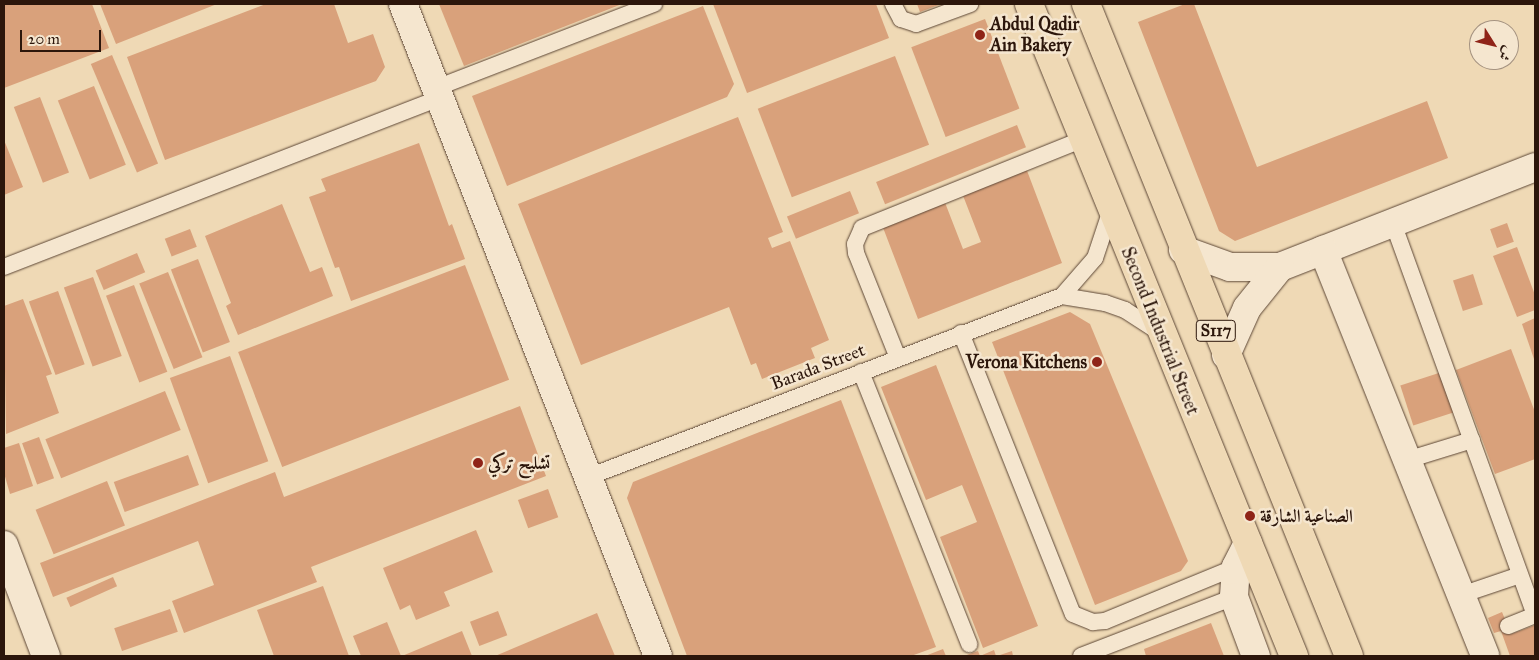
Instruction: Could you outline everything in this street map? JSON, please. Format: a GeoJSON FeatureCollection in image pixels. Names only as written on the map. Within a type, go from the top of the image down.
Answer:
{"type":"FeatureCollection","features":[{"type":"Feature","properties":{"kind":"main road","name":"Second Industrial Street"},"geometry":{"type":"LineString","coordinates":[[1029,4],[1160,334],[1294,656]]}},
{"type":"Feature","properties":{"kind":"main road","name":"S117"},"geometry":{"type":"LineString","coordinates":[[1086,4],[1183,250],[1349,656]]}},
{"type":"Feature","properties":{"kind":"street"},"geometry":{"type":"LineString","coordinates":[[403,4],[658,656]]}},
{"type":"Feature","properties":{"kind":"street"},"geometry":{"type":"LineString","coordinates":[[1183,250],[1230,267],[1280,267],[1535,167]]}},
{"type":"Feature","properties":{"kind":"street"},"geometry":{"type":"LineString","coordinates":[[1323,250],[1461,595],[1491,637]]}},
{"type":"Feature","properties":{"kind":"street"},"geometry":{"type":"LineString","coordinates":[[1226,355],[1247,308],[1280,267]]}},
{"type":"Feature","properties":{"kind":"street"},"geometry":{"type":"LineString","coordinates":[[1248,543],[1236,567],[1234,597],[1256,656]]}},
{"type":"Feature","properties":{"kind":"street"},"geometry":{"type":"LineString","coordinates":[[4,545],[46,656]]}},
{"type":"Feature","properties":{"kind":"lane"},"geometry":{"type":"LineString","coordinates":[[4,267],[654,4]]}},
{"type":"Feature","properties":{"kind":"lane"},"geometry":{"type":"LineString","coordinates":[[894,4],[902,19],[916,24],[970,4]]}},
{"type":"Feature","properties":{"kind":"lane"},"geometry":{"type":"LineString","coordinates":[[898,358],[856,253],[855,244],[862,228],[1082,139]]}},
{"type":"Feature","properties":{"kind":"lane","name":"Barada Street"},"geometry":{"type":"LineString","coordinates":[[1062,296],[1095,258],[1111,210]]}},
{"type":"Feature","properties":{"kind":"lane"},"geometry":{"type":"LineString","coordinates":[[1393,223],[1535,615],[1491,637]]}},
{"type":"Feature","properties":{"kind":"lane","name":"Barada Street"},"geometry":{"type":"LineString","coordinates":[[588,477],[1062,296],[1105,302],[1125,310],[1160,334]]}},
{"type":"Feature","properties":{"kind":"lane"},"geometry":{"type":"LineString","coordinates":[[961,333],[1073,614],[1093,622],[1104,621],[1236,567]]}},
{"type":"Feature","properties":{"kind":"lane"},"geometry":{"type":"LineString","coordinates":[[861,372],[969,644]]}},
{"type":"Feature","properties":{"kind":"lane"},"geometry":{"type":"LineString","coordinates":[[1407,460],[1472,440]]}},
{"type":"Feature","properties":{"kind":"lane"},"geometry":{"type":"LineString","coordinates":[[1461,595],[1520,575]]}},
{"type":"Feature","properties":{"kind":"lane"},"geometry":{"type":"LineString","coordinates":[[1081,656],[1234,597]]}},
{"type":"Feature","properties":{"kind":"building"},"geometry":{"type":"Polygon","coordinates":[[[4,4],[92,4],[109,48],[4,88],[4,4]]]}},
{"type":"Feature","properties":{"kind":"building"},"geometry":{"type":"Polygon","coordinates":[[[100,4],[217,4],[116,44],[100,4]]]}},
{"type":"Feature","properties":{"kind":"building"},"geometry":{"type":"Polygon","coordinates":[[[266,4],[334,4],[348,43],[373,34],[385,67],[376,81],[165,160],[127,57],[266,4]]]}},
{"type":"Feature","properties":{"kind":"building"},"geometry":{"type":"Polygon","coordinates":[[[439,4],[622,4],[464,66],[439,4]]]}},
{"type":"Feature","properties":{"kind":"building"},"geometry":{"type":"Polygon","coordinates":[[[713,4],[876,4],[889,38],[747,93],[713,4]]]}},
{"type":"Feature","properties":{"kind":"building"},"geometry":{"type":"Polygon","coordinates":[[[917,4],[941,4],[920,12],[917,4]]]}},
{"type":"Feature","properties":{"kind":"building"},"geometry":{"type":"Polygon","coordinates":[[[1185,4],[1194,4],[1257,167],[1427,101],[1448,158],[1235,241],[1219,231],[1138,22],[1185,4]]]}},
{"type":"Feature","properties":{"kind":"building"},"geometry":{"type":"Polygon","coordinates":[[[703,6],[734,84],[727,97],[507,186],[472,96],[703,6]]]}},
{"type":"Feature","properties":{"kind":"building"},"geometry":{"type":"Polygon","coordinates":[[[985,19],[1019,109],[946,137],[911,47],[985,19]]]}},
{"type":"Feature","properties":{"kind":"building"},"geometry":{"type":"Polygon","coordinates":[[[112,55],[158,164],[137,173],[91,64],[112,55]]]}},
{"type":"Feature","properties":{"kind":"building"},"geometry":{"type":"Polygon","coordinates":[[[895,56],[929,145],[792,197],[758,109],[895,56]]]}},
{"type":"Feature","properties":{"kind":"building"},"geometry":{"type":"Polygon","coordinates":[[[94,86],[126,165],[90,179],[58,101],[94,86]]]}},
{"type":"Feature","properties":{"kind":"building"},"geometry":{"type":"Polygon","coordinates":[[[40,97],[69,173],[43,183],[14,107],[40,97]]]}},
{"type":"Feature","properties":{"kind":"building"},"geometry":{"type":"Polygon","coordinates":[[[738,117],[783,232],[768,238],[772,248],[790,241],[829,340],[811,348],[815,358],[762,379],[756,363],[751,365],[729,307],[581,365],[518,204],[738,117]]]}},
{"type":"Feature","properties":{"kind":"building"},"geometry":{"type":"Polygon","coordinates":[[[1017,125],[1026,147],[885,204],[876,182],[1017,125]]]}},
{"type":"Feature","properties":{"kind":"building"},"geometry":{"type":"Polygon","coordinates":[[[4,140],[23,187],[4,195],[4,140]]]}},
{"type":"Feature","properties":{"kind":"building"},"geometry":{"type":"Polygon","coordinates":[[[419,143],[449,226],[452,224],[465,259],[351,301],[339,267],[335,268],[309,197],[326,191],[321,179],[419,143]]]}},
{"type":"Feature","properties":{"kind":"building"},"geometry":{"type":"Polygon","coordinates":[[[1026,168],[1062,263],[918,319],[882,225],[944,200],[963,249],[981,242],[962,193],[1026,168]]]}},
{"type":"Feature","properties":{"kind":"building"},"geometry":{"type":"Polygon","coordinates":[[[850,191],[859,213],[796,239],[787,216],[850,191]]]}},
{"type":"Feature","properties":{"kind":"building"},"geometry":{"type":"Polygon","coordinates":[[[282,204],[310,272],[322,267],[333,296],[238,335],[226,306],[231,303],[205,236],[282,204]]]}},
{"type":"Feature","properties":{"kind":"building"},"geometry":{"type":"Polygon","coordinates":[[[1507,223],[1514,242],[1497,248],[1490,229],[1507,223]]]}},
{"type":"Feature","properties":{"kind":"building"},"geometry":{"type":"Polygon","coordinates":[[[190,229],[197,247],[172,256],[165,239],[190,229]]]}},
{"type":"Feature","properties":{"kind":"building"},"geometry":{"type":"Polygon","coordinates":[[[1517,247],[1535,295],[1535,310],[1517,317],[1493,256],[1517,247]]]}},
{"type":"Feature","properties":{"kind":"building"},"geometry":{"type":"Polygon","coordinates":[[[137,253],[145,272],[104,290],[96,271],[137,253]]]}},
{"type":"Feature","properties":{"kind":"building"},"geometry":{"type":"Polygon","coordinates":[[[198,259],[230,342],[203,352],[171,269],[198,259]]]}},
{"type":"Feature","properties":{"kind":"building"},"geometry":{"type":"Polygon","coordinates":[[[465,265],[509,380],[282,467],[238,352],[465,265]]]}},
{"type":"Feature","properties":{"kind":"building"},"geometry":{"type":"Polygon","coordinates":[[[168,272],[202,357],[174,369],[139,284],[168,272]]]}},
{"type":"Feature","properties":{"kind":"building"},"geometry":{"type":"Polygon","coordinates":[[[1473,274],[1483,304],[1463,311],[1453,280],[1473,274]]]}},
{"type":"Feature","properties":{"kind":"building"},"geometry":{"type":"Polygon","coordinates":[[[93,277],[122,356],[93,367],[64,288],[93,277]]]}},
{"type":"Feature","properties":{"kind":"building"},"geometry":{"type":"Polygon","coordinates":[[[134,285],[167,372],[139,383],[106,296],[134,285]]]}},
{"type":"Feature","properties":{"kind":"building"},"geometry":{"type":"Polygon","coordinates":[[[58,291],[85,364],[56,375],[29,302],[58,291]]]}},
{"type":"Feature","properties":{"kind":"building"},"geometry":{"type":"Polygon","coordinates":[[[23,299],[52,374],[46,376],[59,413],[6,434],[4,306],[23,299]]]}},
{"type":"Feature","properties":{"kind":"building"},"geometry":{"type":"Polygon","coordinates":[[[1070,312],[1090,324],[1188,561],[1181,571],[1095,605],[992,342],[1070,312]]]}},
{"type":"Feature","properties":{"kind":"building"},"geometry":{"type":"Polygon","coordinates":[[[1535,318],[1535,362],[1522,324],[1535,318]]]}},
{"type":"Feature","properties":{"kind":"building"},"geometry":{"type":"Polygon","coordinates":[[[1511,349],[1535,412],[1535,459],[1495,474],[1456,370],[1511,349]]]}},
{"type":"Feature","properties":{"kind":"building"},"geometry":{"type":"Polygon","coordinates":[[[230,356],[268,461],[208,483],[170,378],[230,356]]]}},
{"type":"Feature","properties":{"kind":"building"},"geometry":{"type":"Polygon","coordinates":[[[936,365],[1038,626],[983,648],[940,537],[977,522],[962,485],[926,500],[881,387],[936,365]]]}},
{"type":"Feature","properties":{"kind":"building"},"geometry":{"type":"Polygon","coordinates":[[[1445,371],[1458,411],[1413,425],[1400,386],[1445,371]]]}},
{"type":"Feature","properties":{"kind":"building"},"geometry":{"type":"Polygon","coordinates":[[[165,391],[181,430],[61,478],[45,439],[165,391]]]}},
{"type":"Feature","properties":{"kind":"building"},"geometry":{"type":"Polygon","coordinates":[[[841,400],[936,647],[911,656],[687,656],[627,498],[633,482],[841,400]]]}},
{"type":"Feature","properties":{"kind":"building"},"geometry":{"type":"Polygon","coordinates":[[[520,406],[546,476],[311,567],[317,582],[184,633],[172,601],[214,585],[198,541],[53,597],[40,563],[275,472],[284,497],[520,406]]]}},
{"type":"Feature","properties":{"kind":"building"},"geometry":{"type":"Polygon","coordinates":[[[39,437],[54,478],[37,485],[22,443],[39,437]]]}},
{"type":"Feature","properties":{"kind":"building"},"geometry":{"type":"Polygon","coordinates":[[[19,443],[33,486],[10,494],[4,473],[4,448],[19,443]]]}},
{"type":"Feature","properties":{"kind":"building"},"geometry":{"type":"Polygon","coordinates":[[[188,455],[199,485],[125,512],[114,482],[188,455]]]}},
{"type":"Feature","properties":{"kind":"building"},"geometry":{"type":"Polygon","coordinates":[[[107,481],[125,526],[54,554],[36,510],[107,481]]]}},
{"type":"Feature","properties":{"kind":"building"},"geometry":{"type":"Polygon","coordinates":[[[548,489],[558,517],[528,528],[518,500],[548,489]]]}},
{"type":"Feature","properties":{"kind":"building"},"geometry":{"type":"Polygon","coordinates":[[[476,530],[493,572],[444,592],[450,606],[416,620],[410,605],[400,610],[383,568],[476,530]]]}},
{"type":"Feature","properties":{"kind":"building"},"geometry":{"type":"Polygon","coordinates":[[[113,577],[117,586],[70,607],[66,598],[113,577]]]}},
{"type":"Feature","properties":{"kind":"building"},"geometry":{"type":"Polygon","coordinates":[[[323,586],[349,656],[274,656],[257,610],[323,586]]]}},
{"type":"Feature","properties":{"kind":"building"},"geometry":{"type":"Polygon","coordinates":[[[170,609],[178,632],[122,651],[114,628],[170,609]]]}},
{"type":"Feature","properties":{"kind":"building"},"geometry":{"type":"Polygon","coordinates":[[[498,611],[507,635],[479,646],[470,622],[498,611]]]}},
{"type":"Feature","properties":{"kind":"building"},"geometry":{"type":"Polygon","coordinates":[[[1502,612],[1511,634],[1535,625],[1535,656],[1510,656],[1501,631],[1494,633],[1488,618],[1502,612]]]}},
{"type":"Feature","properties":{"kind":"building"},"geometry":{"type":"Polygon","coordinates":[[[597,613],[615,656],[495,656],[597,613]]]}},
{"type":"Feature","properties":{"kind":"building"},"geometry":{"type":"Polygon","coordinates":[[[387,622],[401,656],[361,656],[353,636],[387,622]]]}},
{"type":"Feature","properties":{"kind":"building"},"geometry":{"type":"Polygon","coordinates":[[[1211,623],[1224,656],[1146,656],[1144,649],[1211,623]]]}},
{"type":"Feature","properties":{"kind":"building"},"geometry":{"type":"Polygon","coordinates":[[[462,631],[472,656],[402,656],[462,631]]]}},
{"type":"Feature","properties":{"kind":"building"},"geometry":{"type":"Polygon","coordinates":[[[943,649],[946,656],[925,656],[943,649]]]}},
{"type":"Feature","properties":{"kind":"building"},"geometry":{"type":"Polygon","coordinates":[[[994,650],[996,656],[980,656],[994,650]]]}},
{"type":"Feature","properties":{"kind":"building"},"geometry":{"type":"Polygon","coordinates":[[[978,651],[980,656],[964,656],[978,651]]]}},
{"type":"Feature","properties":{"kind":"building"},"geometry":{"type":"Polygon","coordinates":[[[1012,651],[1013,656],[997,656],[1012,651]]]}},
{"type":"Feature","properties":{"kind":"place","name":"Abdul Qadir Ain Bakery"},"geometry":{"type":"Point","coordinates":[980,35]}},
{"type":"Feature","properties":{"kind":"place","name":"Verona Kitchens"},"geometry":{"type":"Point","coordinates":[1097,362]}},
{"type":"Feature","properties":{"kind":"place","name":"تشليح تركي"},"geometry":{"type":"Point","coordinates":[478,463]}},
{"type":"Feature","properties":{"kind":"place","name":"الصناعية الشارقة"},"geometry":{"type":"Point","coordinates":[1250,516]}}]}
